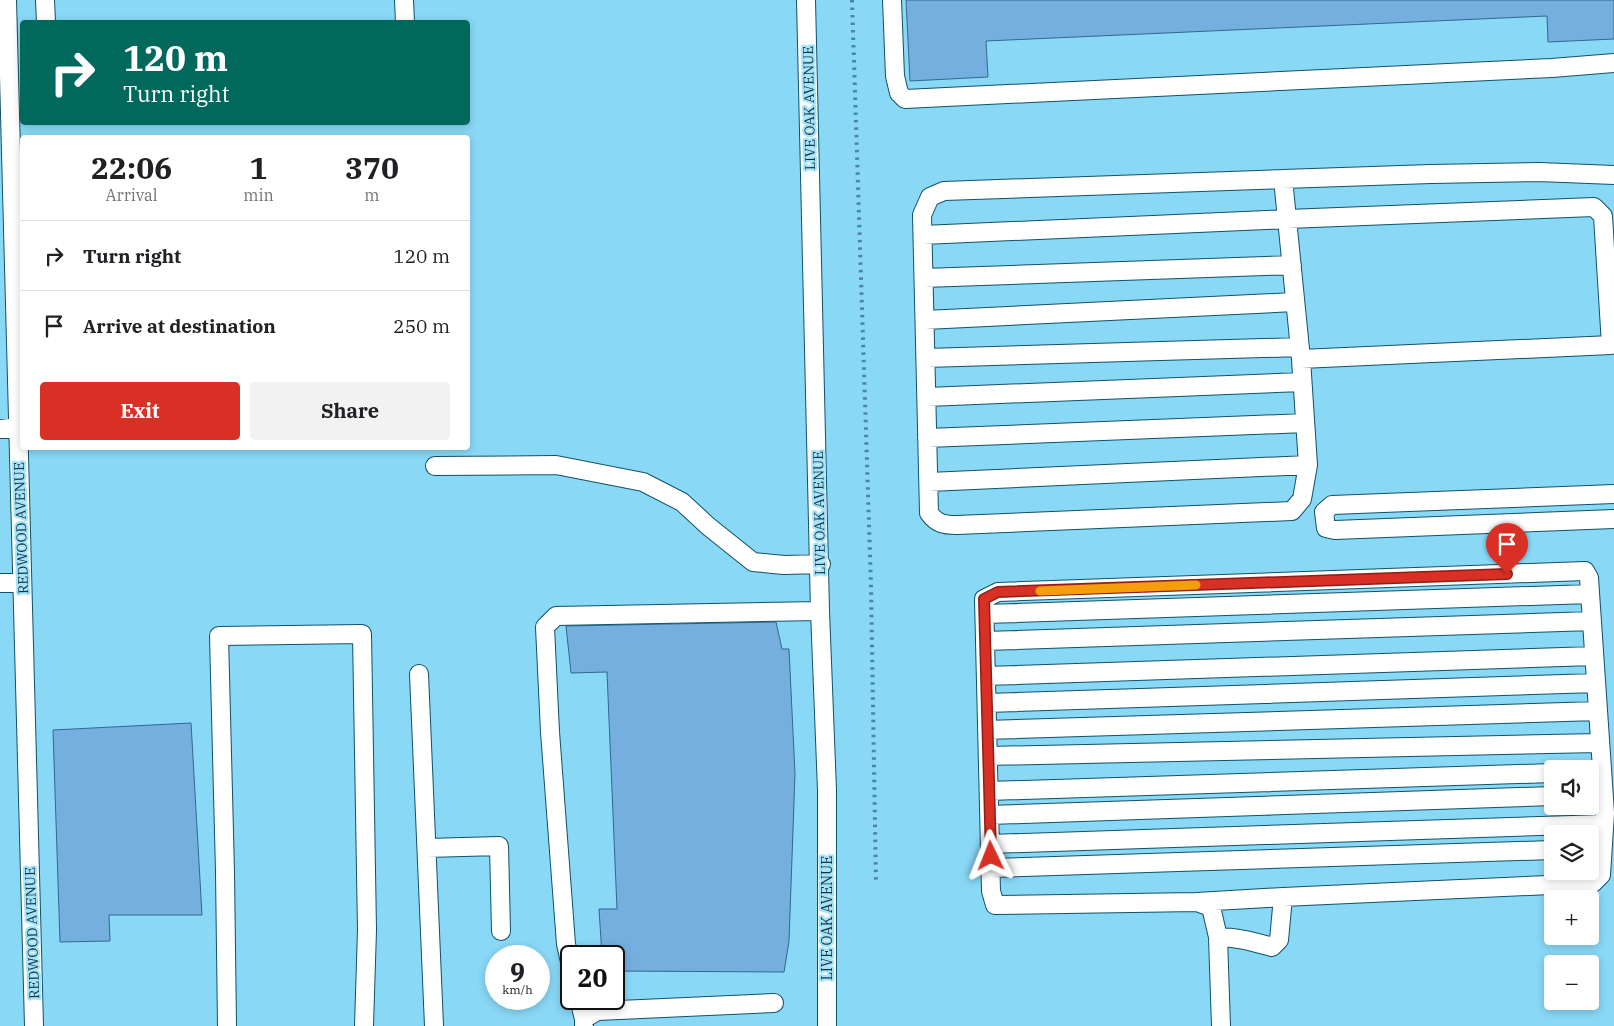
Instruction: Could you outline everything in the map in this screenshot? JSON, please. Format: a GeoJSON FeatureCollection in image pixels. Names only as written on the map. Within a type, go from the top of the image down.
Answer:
{"type":"FeatureCollection","features":[{"type":"Feature","properties":{"kind":"street","name":"REDWOOD AVENUE"},"geometry":{"type":"LineString","coordinates":[[7,0],[10,61],[5,106],[18,236],[20,382],[18,426],[34,1026]]}},
{"type":"Feature","properties":{"kind":"street"},"geometry":{"type":"LineString","coordinates":[[45,0],[46,20]]}},
{"type":"Feature","properties":{"kind":"street"},"geometry":{"type":"LineString","coordinates":[[404,0],[405,20]]}},
{"type":"Feature","properties":{"kind":"street","name":"LIVE OAK AVENUE"},"geometry":{"type":"LineString","coordinates":[[806,0],[821,564],[820,611],[827,790],[827,1026]]}},
{"type":"Feature","properties":{"kind":"street"},"geometry":{"type":"LineString","coordinates":[[892,0],[895,76],[898,93],[905,99],[1614,64]]}},
{"type":"Feature","properties":{"kind":"street"},"geometry":{"type":"LineString","coordinates":[[1283,179],[1300,353],[1308,466],[1302,499],[1292,512],[943,525],[934,520],[929,513],[922,215],[930,197],[944,190],[1431,174],[1539,172],[1614,175]]}},
{"type":"Feature","properties":{"kind":"street"},"geometry":{"type":"LineString","coordinates":[[923,235],[1594,207],[1603,216],[1611,345],[1300,353],[926,358]]}},
{"type":"Feature","properties":{"kind":"street"},"geometry":{"type":"LineString","coordinates":[[924,278],[1292,265]]}},
{"type":"Feature","properties":{"kind":"street"},"geometry":{"type":"LineString","coordinates":[[925,320],[1295,302]]}},
{"type":"Feature","properties":{"kind":"street"},"geometry":{"type":"LineString","coordinates":[[927,397],[1302,382]]}},
{"type":"Feature","properties":{"kind":"street"},"geometry":{"type":"LineString","coordinates":[[927,438],[1305,423]]}},
{"type":"Feature","properties":{"kind":"street"},"geometry":{"type":"LineString","coordinates":[[0,429],[18,426]]}},
{"type":"Feature","properties":{"kind":"street"},"geometry":{"type":"LineString","coordinates":[[435,466],[556,465],[643,482],[682,502],[708,526],[753,562],[784,565],[821,564]]}},
{"type":"Feature","properties":{"kind":"street"},"geometry":{"type":"LineString","coordinates":[[929,482],[1308,466]]}},
{"type":"Feature","properties":{"kind":"street"},"geometry":{"type":"LineString","coordinates":[[1614,494],[1332,506],[1324,512],[1326,528],[1335,530],[1614,519]]}},
{"type":"Feature","properties":{"kind":"street"},"geometry":{"type":"LineString","coordinates":[[1596,880],[1593,883],[1197,902],[995,905],[992,891],[990,844],[984,599],[998,592],[1586,571],[1589,578],[1598,710],[1599,743],[1597,760]]}},
{"type":"Feature","properties":{"kind":"street"},"geometry":{"type":"LineString","coordinates":[[0,583],[22,582]]}},
{"type":"Feature","properties":{"kind":"street"},"geometry":{"type":"LineString","coordinates":[[985,614],[1590,594]]}},
{"type":"Feature","properties":{"kind":"street"},"geometry":{"type":"LineString","coordinates":[[566,945],[550,732],[545,627],[556,616],[820,611]]}},
{"type":"Feature","properties":{"kind":"street"},"geometry":{"type":"LineString","coordinates":[[985,641],[1592,621]]}},
{"type":"Feature","properties":{"kind":"street"},"geometry":{"type":"LineString","coordinates":[[227,1026],[226,872],[219,636],[362,634],[367,930],[364,1026]]}},
{"type":"Feature","properties":{"kind":"street"},"geometry":{"type":"LineString","coordinates":[[986,676],[1594,656]]}},
{"type":"Feature","properties":{"kind":"street"},"geometry":{"type":"LineString","coordinates":[[419,674],[434,1026]]}},
{"type":"Feature","properties":{"kind":"street"},"geometry":{"type":"LineString","coordinates":[[987,703],[1596,683]]}},
{"type":"Feature","properties":{"kind":"street"},"geometry":{"type":"LineString","coordinates":[[987,730],[1598,710]]}},
{"type":"Feature","properties":{"kind":"street"},"geometry":{"type":"LineString","coordinates":[[988,756],[1599,743]]}},
{"type":"Feature","properties":{"kind":"street"},"geometry":{"type":"LineString","coordinates":[[989,791],[1544,772]]}},
{"type":"Feature","properties":{"kind":"street"},"geometry":{"type":"LineString","coordinates":[[990,815],[1544,796]]}},
{"type":"Feature","properties":{"kind":"street"},"geometry":{"type":"LineString","coordinates":[[1599,803],[1604,824],[1599,840]]}},
{"type":"Feature","properties":{"kind":"street"},"geometry":{"type":"LineString","coordinates":[[990,844],[1604,824]]}},
{"type":"Feature","properties":{"kind":"street"},"geometry":{"type":"LineString","coordinates":[[427,848],[498,846],[501,931]]}},
{"type":"Feature","properties":{"kind":"street"},"geometry":{"type":"LineString","coordinates":[[991,868],[1544,850]]}},
{"type":"Feature","properties":{"kind":"street"},"geometry":{"type":"LineString","coordinates":[[1599,865],[1601,875],[1599,877]]}},
{"type":"Feature","properties":{"kind":"street"},"geometry":{"type":"LineString","coordinates":[[1218,937],[1244,939],[1272,947],[1279,940],[1284,897]]}},
{"type":"Feature","properties":{"kind":"street"},"geometry":{"type":"LineString","coordinates":[[1197,902],[1211,907],[1218,937],[1221,1026]]}},
{"type":"Feature","properties":{"kind":"street"},"geometry":{"type":"LineString","coordinates":[[584,1022],[597,1011],[774,1003]]}},
{"type":"Feature","properties":{"kind":"building"},"geometry":{"type":"Polygon","coordinates":[[[906,0],[1614,0],[1614,39],[1548,42],[1547,16],[986,41],[988,77],[910,81],[906,0]]]}},
{"type":"Feature","properties":{"kind":"building"},"geometry":{"type":"Polygon","coordinates":[[[776,622],[782,649],[789,649],[795,774],[789,941],[784,972],[625,971],[625,945],[601,945],[599,909],[617,909],[607,672],[571,673],[566,626],[776,622]]]}},
{"type":"Feature","properties":{"kind":"building"},"geometry":{"type":"Polygon","coordinates":[[[191,723],[202,915],[109,915],[110,941],[60,942],[53,730],[191,723]]]}},
{"type":"Feature","properties":{"kind":"railway"},"geometry":{"type":"LineString","coordinates":[[852,0],[871,586],[876,884]]}},
{"type":"Feature","properties":{"kind":"slow traffic"},"geometry":{"type":"LineString","coordinates":[[1040,591],[1196,585]]}},
{"type":"Feature","properties":{"kind":"route"},"geometry":{"type":"LineString","coordinates":[[991,856],[984,599],[998,592],[1507,574]]}}]}
